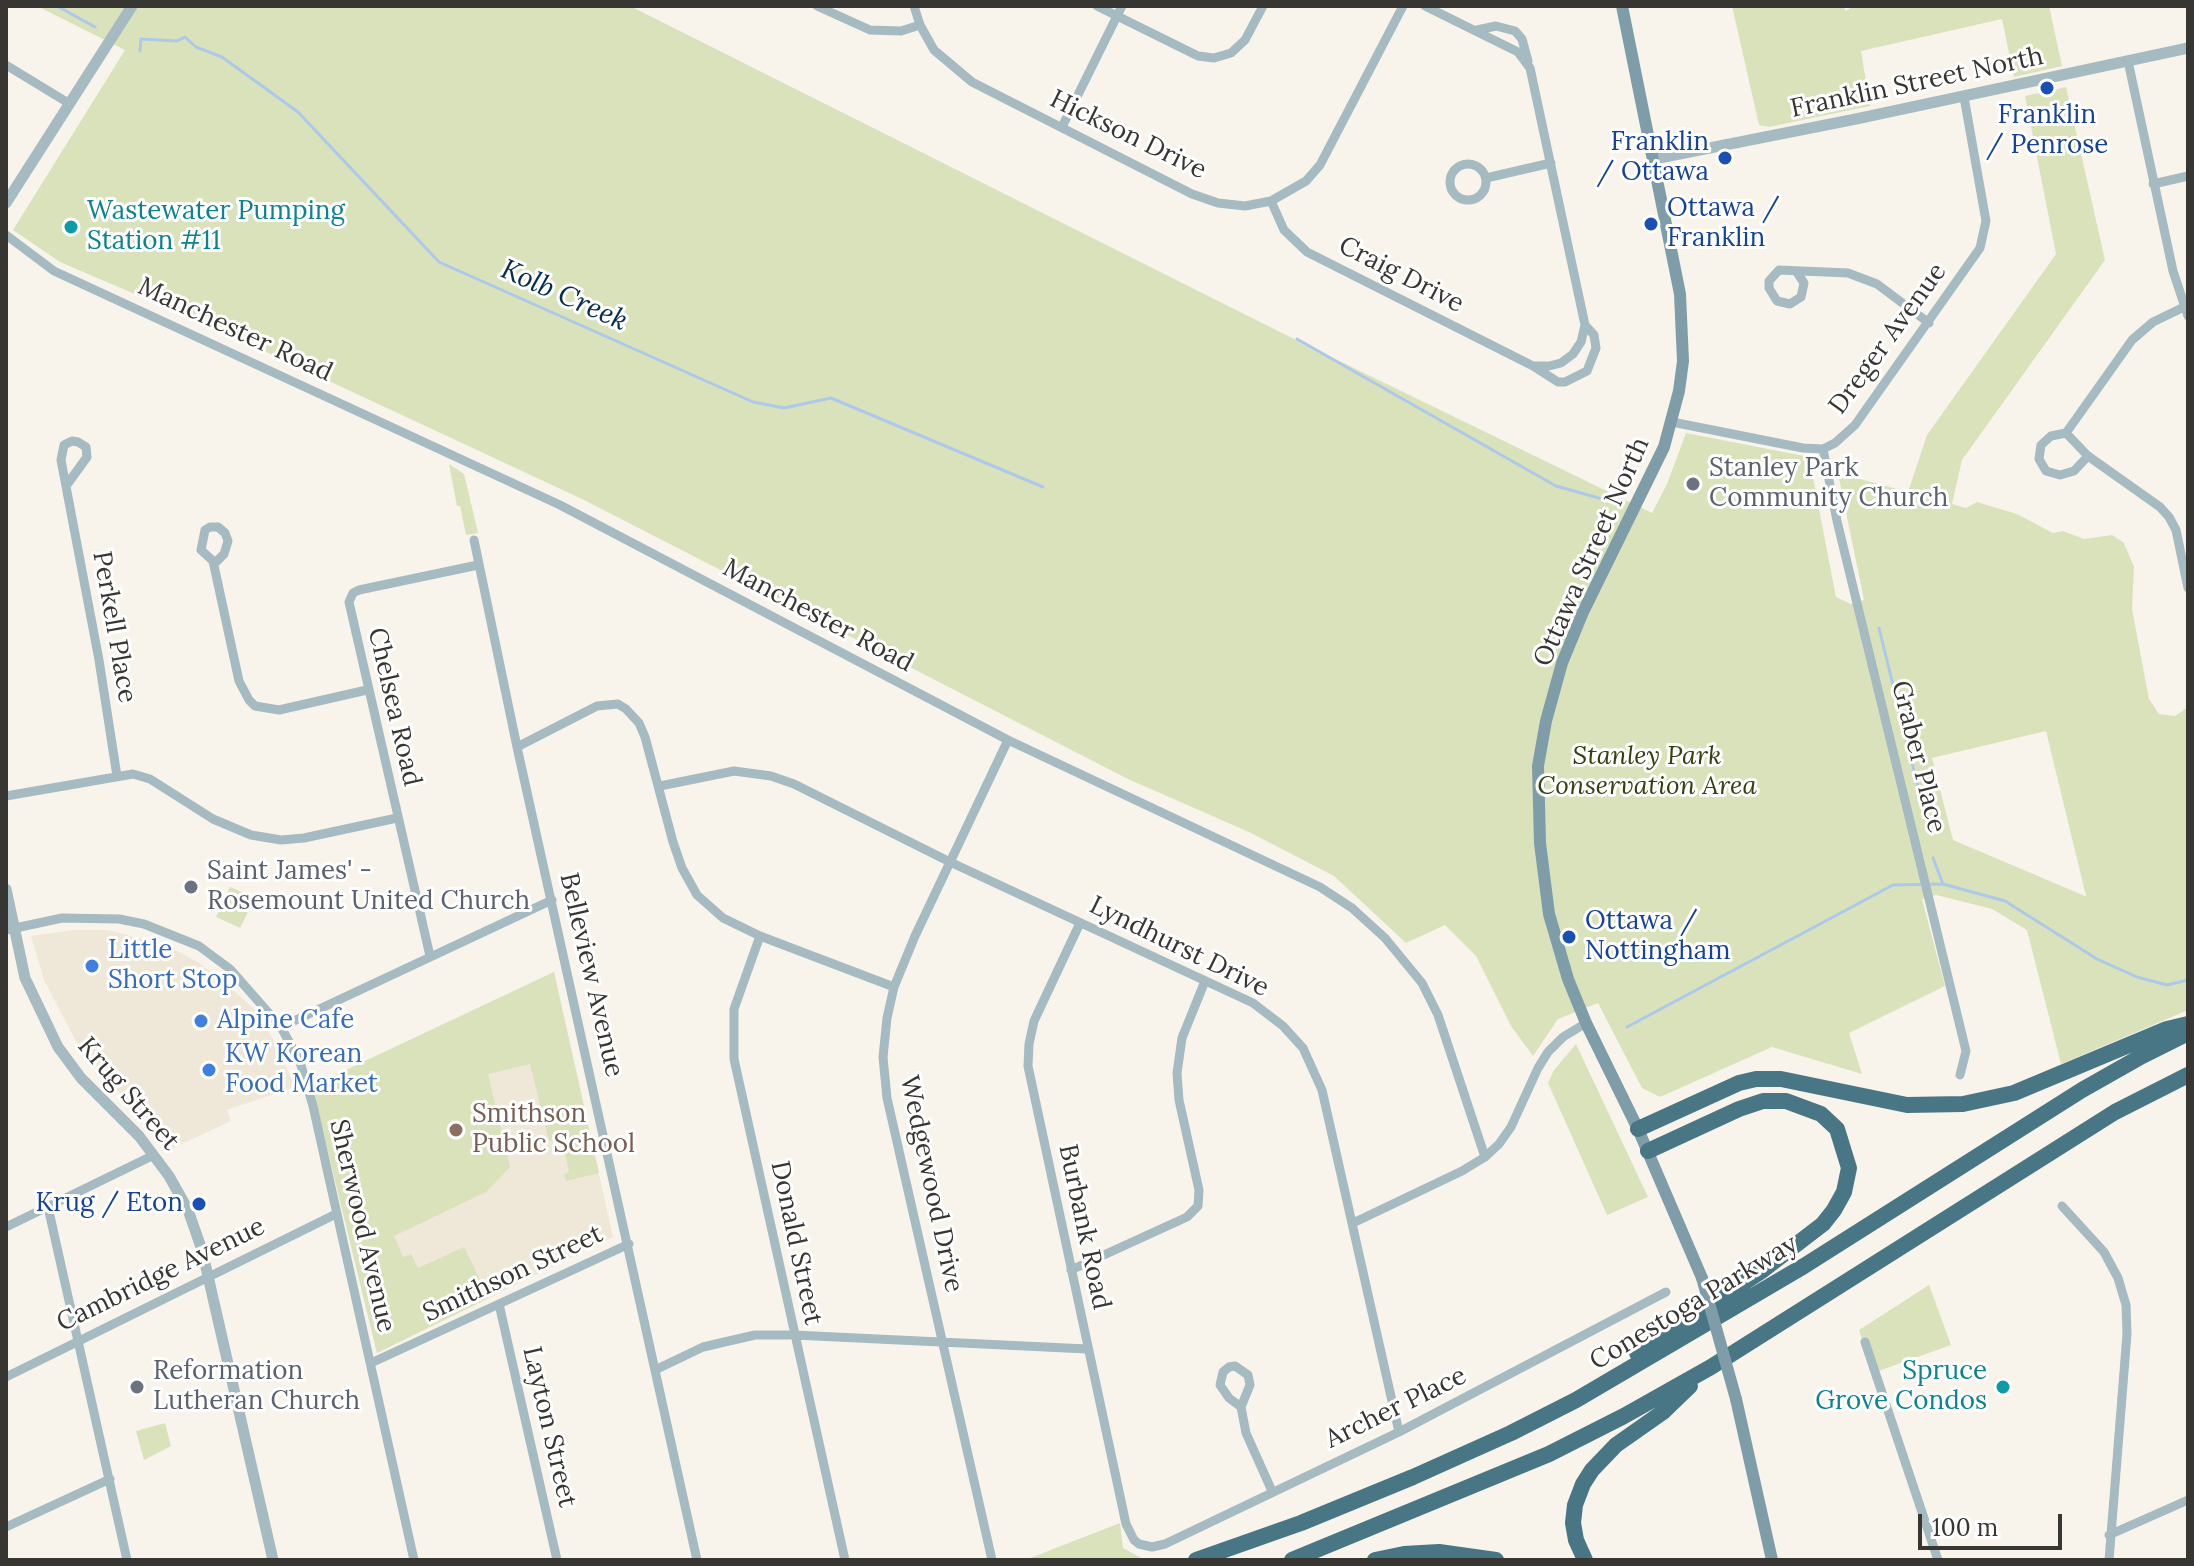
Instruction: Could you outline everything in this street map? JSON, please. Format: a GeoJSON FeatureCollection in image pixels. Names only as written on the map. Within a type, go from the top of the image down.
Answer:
{"type":"FeatureCollection","features":[{"type":"Feature","properties":{"kind":"highway"},"geometry":{"type":"LineString","coordinates":[[1638,1129],[1739,1083],[1756,1079],[1781,1079],[1907,1105],[1963,1104],[2014,1093],[2167,1029],[2188,1024]]}},
{"type":"Feature","properties":{"kind":"highway","name":"Conestoga Parkway"},"geometry":{"type":"LineString","coordinates":[[1196,1560],[1301,1523],[1413,1477],[1576,1400],[1804,1266],[2082,1090],[2188,1033]]}},
{"type":"Feature","properties":{"kind":"highway"},"geometry":{"type":"LineString","coordinates":[[1292,1560],[1549,1454],[1711,1367],[2115,1112],[2188,1075]]}},
{"type":"Feature","properties":{"kind":"highway"},"geometry":{"type":"LineString","coordinates":[[1576,1400],[1633,1355],[1763,1270],[1823,1224],[1844,1192],[1849,1168],[1837,1129],[1821,1114],[1786,1101],[1763,1101],[1739,1109],[1648,1151]]}},
{"type":"Feature","properties":{"kind":"highway"},"geometry":{"type":"LineString","coordinates":[[1585,1560],[1573,1523],[1575,1505],[1587,1477],[1616,1445],[1663,1412],[1711,1367]]}},
{"type":"Feature","properties":{"kind":"highway"},"geometry":{"type":"LineString","coordinates":[[1375,1560],[1439,1552],[1496,1560]]}},
{"type":"Feature","properties":{"kind":"main road","name":"Ottawa Street North"},"geometry":{"type":"LineString","coordinates":[[1622,6],[1680,294],[1683,361],[1672,422],[1652,474],[1583,612],[1562,663],[1546,721],[1538,766],[1540,843],[1549,914],[1568,979],[1648,1151],[1702,1278],[1736,1399],[1772,1560]]}},
{"type":"Feature","properties":{"kind":"street"},"geometry":{"type":"LineString","coordinates":[[6,203],[132,6]]}},
{"type":"Feature","properties":{"kind":"street"},"geometry":{"type":"LineString","coordinates":[[817,6],[870,30],[901,31],[920,25]]}},
{"type":"Feature","properties":{"kind":"street","name":"Hickson Drive"},"geometry":{"type":"LineString","coordinates":[[914,6],[920,25],[934,50],[972,82],[1192,194],[1218,203],[1245,206],[1271,201],[1306,181],[1320,165],[1403,6]]}},
{"type":"Feature","properties":{"kind":"street"},"geometry":{"type":"LineString","coordinates":[[1097,6],[1120,11],[1198,56],[1214,58],[1231,53],[1245,40],[1263,6]]}},
{"type":"Feature","properties":{"kind":"street","name":"Craig Drive"},"geometry":{"type":"LineString","coordinates":[[1425,6],[1518,52],[1530,68]]}},
{"type":"Feature","properties":{"kind":"street"},"geometry":{"type":"LineString","coordinates":[[1062,127],[1120,11]]}},
{"type":"Feature","properties":{"kind":"street","name":"Craig Drive"},"geometry":{"type":"LineString","coordinates":[[1271,201],[1284,230],[1307,252],[1533,366],[1558,382],[1565,382],[1587,371],[1594,359],[1594,335],[1585,325],[1522,39],[1515,31],[1496,26],[1477,30]]}},
{"type":"Feature","properties":{"kind":"street","name":"Franklin Street North"},"geometry":{"type":"LineString","coordinates":[[1654,159],[2188,48]]}},
{"type":"Feature","properties":{"kind":"street"},"geometry":{"type":"LineString","coordinates":[[2088,456],[2074,471],[2060,475],[2046,471],[2039,459],[2041,445],[2051,436],[2066,433],[2132,340],[2153,322],[2186,311],[2173,271],[2128,61]]}},
{"type":"Feature","properties":{"kind":"street"},"geometry":{"type":"LineString","coordinates":[[6,65],[70,104]]}},
{"type":"Feature","properties":{"kind":"street","name":"Dreger Avenue"},"geometry":{"type":"LineString","coordinates":[[1672,422],[1803,448],[1823,449],[1855,425],[1929,323],[1980,248],[1985,234],[1986,221],[1964,97]]}},
{"type":"Feature","properties":{"kind":"street"},"geometry":{"type":"LineString","coordinates":[[1486,178],[1551,163]]}},
{"type":"Feature","properties":{"kind":"street"},"geometry":{"type":"LineString","coordinates":[[1464,164],[1478,166],[1486,178],[1484,191],[1473,200],[1460,198],[1451,187],[1452,173],[1464,164]]}},
{"type":"Feature","properties":{"kind":"street"},"geometry":{"type":"LineString","coordinates":[[2153,184],[2188,176]]}},
{"type":"Feature","properties":{"kind":"street","name":"Manchester Road"},"geometry":{"type":"LineString","coordinates":[[6,235],[54,271],[560,505],[1008,740],[1320,887],[1352,908],[1385,938],[1422,983],[1438,1015],[1485,1157]]}},
{"type":"Feature","properties":{"kind":"street"},"geometry":{"type":"LineString","coordinates":[[1796,271],[1848,273],[1877,284],[1929,323]]}},
{"type":"Feature","properties":{"kind":"street"},"geometry":{"type":"LineString","coordinates":[[1533,366],[1561,363],[1573,354],[1581,342],[1585,325]]}},
{"type":"Feature","properties":{"kind":"street"},"geometry":{"type":"LineString","coordinates":[[2066,433],[2088,456],[2160,507],[2169,517],[2176,530],[2188,588]]}},
{"type":"Feature","properties":{"kind":"street","name":"Graber Place"},"geometry":{"type":"LineString","coordinates":[[1823,449],[1837,521],[1966,1051],[1960,1075]]}},
{"type":"Feature","properties":{"kind":"street","name":"Perkell Place"},"geometry":{"type":"LineString","coordinates":[[66,486],[117,776]]}},
{"type":"Feature","properties":{"kind":"street","name":"Belleview Avenue"},"geometry":{"type":"LineString","coordinates":[[474,540],[697,1560]]}},
{"type":"Feature","properties":{"kind":"street"},"geometry":{"type":"LineString","coordinates":[[214,564],[239,681],[255,706],[279,710],[367,690]]}},
{"type":"Feature","properties":{"kind":"street","name":"Chelsea Road"},"geometry":{"type":"LineString","coordinates":[[430,956],[350,608],[353,593],[478,565]]}},
{"type":"Feature","properties":{"kind":"street"},"geometry":{"type":"LineString","coordinates":[[517,747],[597,706],[618,704],[639,723],[682,868],[697,895],[723,918],[760,936],[894,987]]}},
{"type":"Feature","properties":{"kind":"street","name":"Wedgewood Drive"},"geometry":{"type":"LineString","coordinates":[[992,1560],[887,1098],[883,1057],[894,987],[1008,740]]}},
{"type":"Feature","properties":{"kind":"street","name":"Lyndhurst Drive"},"geometry":{"type":"LineString","coordinates":[[660,786],[725,772],[752,772],[794,784],[950,862],[1264,1010],[1283,1026],[1303,1048],[1322,1090],[1399,1432]]}},
{"type":"Feature","properties":{"kind":"street"},"geometry":{"type":"LineString","coordinates":[[6,796],[133,774],[150,779],[213,819],[251,835],[281,840],[304,838],[397,818]]}},
{"type":"Feature","properties":{"kind":"street","name":"Krug Street"},"geometry":{"type":"LineString","coordinates":[[6,889],[9,928],[25,978],[58,1047],[81,1078],[139,1136],[188,1210],[208,1276],[273,1560]]}},
{"type":"Feature","properties":{"kind":"street"},"geometry":{"type":"LineString","coordinates":[[281,1027],[552,900]]}},
{"type":"Feature","properties":{"kind":"street","name":"Sherwood Avenue"},"geometry":{"type":"LineString","coordinates":[[9,928],[62,918],[119,919],[186,939],[230,969],[281,1027],[300,1062],[313,1106],[414,1560]]}},
{"type":"Feature","properties":{"kind":"street","name":"Burbank Road"},"geometry":{"type":"LineString","coordinates":[[1080,923],[1034,1021],[1028,1055],[1030,1079],[1126,1524],[1139,1544]]}},
{"type":"Feature","properties":{"kind":"street","name":"Donald Street"},"geometry":{"type":"LineString","coordinates":[[760,936],[737,999],[732,1043],[845,1560]]}},
{"type":"Feature","properties":{"kind":"street"},"geometry":{"type":"LineString","coordinates":[[1071,1270],[1187,1217],[1198,1206],[1199,1190],[1179,1100],[1177,1073],[1182,1038],[1205,981]]}},
{"type":"Feature","properties":{"kind":"street"},"geometry":{"type":"LineString","coordinates":[[1353,1223],[1485,1157],[1511,1127],[1548,1052],[1556,1042],[1586,1023]]}},
{"type":"Feature","properties":{"kind":"street"},"geometry":{"type":"LineString","coordinates":[[6,1227],[154,1155]]}},
{"type":"Feature","properties":{"kind":"street"},"geometry":{"type":"LineString","coordinates":[[2062,1206],[2104,1252],[2118,1278],[2126,1305],[2127,1334],[2109,1560]]}},
{"type":"Feature","properties":{"kind":"street"},"geometry":{"type":"LineString","coordinates":[[48,1207],[127,1560]]}},
{"type":"Feature","properties":{"kind":"street","name":"Cambridge Avenue"},"geometry":{"type":"LineString","coordinates":[[6,1377],[336,1214]]}},
{"type":"Feature","properties":{"kind":"street","name":"Smithson Street"},"geometry":{"type":"LineString","coordinates":[[371,1363],[629,1244]]}},
{"type":"Feature","properties":{"kind":"street","name":"Archer Place"},"geometry":{"type":"LineString","coordinates":[[1139,1544],[1152,1547],[1165,1544],[1399,1432],[1546,1358],[1666,1292]]}},
{"type":"Feature","properties":{"kind":"street","name":"Layton Street"},"geometry":{"type":"LineString","coordinates":[[499,1304],[557,1560]]}},
{"type":"Feature","properties":{"kind":"street"},"geometry":{"type":"LineString","coordinates":[[655,1370],[703,1347],[755,1335],[1087,1349]]}},
{"type":"Feature","properties":{"kind":"street"},"geometry":{"type":"LineString","coordinates":[[1865,1342],[1938,1560]]}},
{"type":"Feature","properties":{"kind":"street"},"geometry":{"type":"LineString","coordinates":[[1241,1407],[1246,1433],[1272,1491]]}},
{"type":"Feature","properties":{"kind":"street"},"geometry":{"type":"LineString","coordinates":[[6,1527],[110,1479]]}},
{"type":"Feature","properties":{"kind":"street"},"geometry":{"type":"LineString","coordinates":[[2109,1535],[2188,1500]]}},
{"type":"Feature","properties":{"kind":"shaded area"},"geometry":{"type":"Polygon","coordinates":[[[74,930],[108,930],[165,945],[198,962],[255,1010],[276,1044],[295,1087],[227,1110],[231,1121],[173,1148],[146,1117],[108,1082],[79,1047],[44,980],[31,936],[74,930]]]}},
{"type":"Feature","properties":{"kind":"shaded area","name":"Smithson Public School"},"geometry":{"type":"Polygon","coordinates":[[[554,972],[613,1237],[377,1353],[312,1086],[554,972]]]}},
{"type":"Feature","properties":{"kind":"green space","name":"Stanley Park Conservation Area"},"geometry":{"type":"Polygon","coordinates":[[[37,6],[630,6],[1286,335],[1652,513],[1667,484],[1686,433],[1809,457],[1836,597],[1851,604],[1864,600],[1838,473],[1908,492],[1927,435],[2056,254],[2025,96],[2066,87],[2105,260],[1962,460],[1952,504],[1966,508],[1977,502],[2017,514],[2053,533],[2063,531],[2084,539],[2112,535],[2124,543],[2134,567],[2132,609],[2149,699],[2159,714],[2175,716],[2188,707],[2188,1010],[2061,1064],[2027,930],[1992,909],[1936,895],[1922,899],[1945,986],[1849,1033],[1862,1074],[1772,1047],[1660,1097],[1642,1088],[1598,1003],[1558,1019],[1533,1056],[1511,1026],[1476,956],[1445,925],[1406,943],[1334,876],[1251,833],[1128,779],[582,499],[228,334],[60,262],[13,230],[125,50],[37,6]],[[2046,731],[1932,758],[1953,840],[2086,896],[2046,731]]]}},
{"type":"Feature","properties":{"kind":"green space"},"geometry":{"type":"Polygon","coordinates":[[[1732,6],[1843,6],[1846,11],[1854,6],[2049,6],[2062,66],[2014,77],[2002,19],[1861,51],[1870,106],[1769,127],[1759,125],[1732,6]]]}},
{"type":"Feature","properties":{"kind":"green space"},"geometry":{"type":"Polygon","coordinates":[[[449,464],[464,474],[478,533],[466,535],[449,464]]]}},
{"type":"Feature","properties":{"kind":"green space"},"geometry":{"type":"Polygon","coordinates":[[[230,887],[255,898],[240,928],[216,917],[230,887]]]}},
{"type":"Feature","properties":{"kind":"green space","name":"Smithson Public School"},"geometry":{"type":"Polygon","coordinates":[[[554,972],[599,1173],[566,1181],[564,1175],[569,1172],[562,1139],[549,1141],[530,1064],[488,1074],[510,1167],[486,1192],[394,1236],[403,1257],[411,1254],[418,1268],[464,1247],[489,1298],[377,1353],[312,1086],[554,972]]]}},
{"type":"Feature","properties":{"kind":"green space"},"geometry":{"type":"Polygon","coordinates":[[[1576,1044],[1648,1197],[1607,1215],[1548,1083],[1554,1070],[1576,1044]]]}},
{"type":"Feature","properties":{"kind":"green space"},"geometry":{"type":"Polygon","coordinates":[[[1929,1285],[1951,1345],[1873,1373],[1859,1330],[1929,1285]]]}},
{"type":"Feature","properties":{"kind":"green space"},"geometry":{"type":"Polygon","coordinates":[[[165,1423],[171,1446],[144,1460],[136,1431],[165,1423]]]}},
{"type":"Feature","properties":{"kind":"green space"},"geometry":{"type":"Polygon","coordinates":[[[1120,1523],[1123,1548],[1143,1559],[1025,1560],[1120,1523]]]}},
{"type":"Feature","properties":{"kind":"waterway","name":"Kolb Creek"},"geometry":{"type":"LineString","coordinates":[[57,6],[95,27]]}},
{"type":"Feature","properties":{"kind":"waterway","name":"Kolb Creek"},"geometry":{"type":"LineString","coordinates":[[140,51],[141,39],[177,41],[185,37],[196,47],[222,57],[298,112],[439,262],[753,402],[784,408],[831,398],[1043,487]]}},
{"type":"Feature","properties":{"kind":"waterway"},"geometry":{"type":"LineString","coordinates":[[1297,339],[1556,486],[1613,502]]}},
{"type":"Feature","properties":{"kind":"waterway"},"geometry":{"type":"LineString","coordinates":[[1879,628],[1921,799]]}},
{"type":"Feature","properties":{"kind":"waterway"},"geometry":{"type":"LineString","coordinates":[[1933,858],[1943,884]]}},
{"type":"Feature","properties":{"kind":"waterway"},"geometry":{"type":"LineString","coordinates":[[1627,1027],[1893,885],[1943,884],[2005,901],[2097,959],[2137,977],[2167,985],[2188,980]]}},
{"type":"Feature","properties":{"kind":"place","name":"Franklin / Penrose"},"geometry":{"type":"Point","coordinates":[2047,88]}},
{"type":"Feature","properties":{"kind":"place","name":"Franklin / Ottawa"},"geometry":{"type":"Point","coordinates":[1725,158]}},
{"type":"Feature","properties":{"kind":"place","name":"Ottawa / Franklin"},"geometry":{"type":"Point","coordinates":[1651,224]}},
{"type":"Feature","properties":{"kind":"place","name":"Wastewater Pumping Station #11"},"geometry":{"type":"Point","coordinates":[71,227]}},
{"type":"Feature","properties":{"kind":"place","name":"Stanley Park Community Church"},"geometry":{"type":"Point","coordinates":[1693,484]}},
{"type":"Feature","properties":{"kind":"place","name":"Saint James' - Rosemount United Church"},"geometry":{"type":"Point","coordinates":[191,887]}},
{"type":"Feature","properties":{"kind":"place","name":"Ottawa / Nottingham"},"geometry":{"type":"Point","coordinates":[1569,937]}},
{"type":"Feature","properties":{"kind":"place","name":"Little Short Stop"},"geometry":{"type":"Point","coordinates":[92,966]}},
{"type":"Feature","properties":{"kind":"place","name":"Alpine Cafe"},"geometry":{"type":"Point","coordinates":[201,1021]}},
{"type":"Feature","properties":{"kind":"place","name":"KW Korean Food Market"},"geometry":{"type":"Point","coordinates":[209,1070]}},
{"type":"Feature","properties":{"kind":"place","name":"Smithson Public School"},"geometry":{"type":"Point","coordinates":[456,1130]}},
{"type":"Feature","properties":{"kind":"place","name":"Krug / Eton"},"geometry":{"type":"Point","coordinates":[199,1204]}},
{"type":"Feature","properties":{"kind":"place","name":"Reformation Lutheran Church"},"geometry":{"type":"Point","coordinates":[137,1387]}},
{"type":"Feature","properties":{"kind":"place","name":"Spruce Grove Condos"},"geometry":{"type":"Point","coordinates":[2003,1387]}}]}
